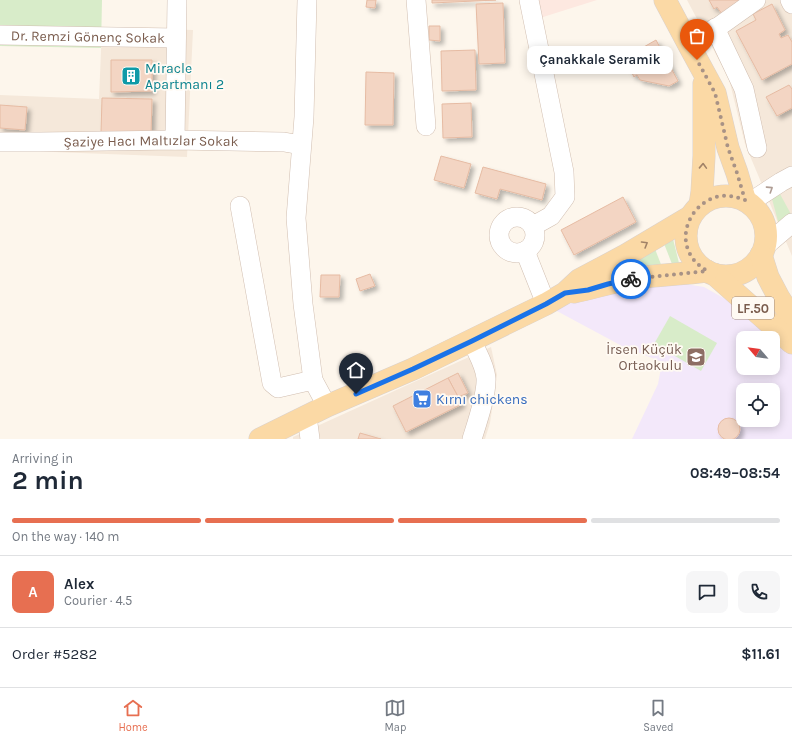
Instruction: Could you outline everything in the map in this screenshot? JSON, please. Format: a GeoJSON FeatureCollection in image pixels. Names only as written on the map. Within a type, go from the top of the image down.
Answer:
{"type":"FeatureCollection","features":[{"type":"Feature","properties":{"kind":"main road","name":"LF.50"},"geometry":{"type":"LineString","coordinates":[[665,0],[715,93],[728,148],[747,201],[758,212],[764,222],[766,235],[762,251],[768,277],[778,298],[792,318]]}},
{"type":"Feature","properties":{"kind":"main road","name":"LF.50"},"geometry":{"type":"LineString","coordinates":[[704,73],[704,156],[702,192],[686,229],[686,241],[689,254],[697,264],[710,273],[792,343]]}},
{"type":"Feature","properties":{"kind":"main road"},"geometry":{"type":"LineString","coordinates":[[260,439],[327,406],[413,369],[546,304],[565,293],[579,280],[626,255],[695,211],[710,198],[733,196],[747,201]]}},
{"type":"Feature","properties":{"kind":"main road"},"geometry":{"type":"LineString","coordinates":[[565,293],[588,290],[634,278],[710,273],[727,276],[741,273],[753,266],[762,251]]}},
{"type":"Feature","properties":{"kind":"street"},"geometry":{"type":"LineString","coordinates":[[175,140],[177,0]]}},
{"type":"Feature","properties":{"kind":"street"},"geometry":{"type":"LineString","coordinates":[[307,0],[304,116],[296,218],[303,304],[314,380],[327,406]]}},
{"type":"Feature","properties":{"kind":"street"},"geometry":{"type":"LineString","coordinates":[[416,0],[426,126]]}},
{"type":"Feature","properties":{"kind":"street"},"geometry":{"type":"LineString","coordinates":[[529,0],[564,172],[565,197],[551,216],[533,226]]}},
{"type":"Feature","properties":{"kind":"street"},"geometry":{"type":"LineString","coordinates":[[790,0],[792,4]]}},
{"type":"Feature","properties":{"kind":"street"},"geometry":{"type":"LineString","coordinates":[[690,47],[751,1]]}},
{"type":"Feature","properties":{"kind":"street"},"geometry":{"type":"LineString","coordinates":[[715,28],[744,89],[757,148]]}},
{"type":"Feature","properties":{"kind":"street","name":"Dr. Remzi Gönenç Sokak"},"geometry":{"type":"LineString","coordinates":[[0,35],[176,38]]}},
{"type":"Feature","properties":{"kind":"street","name":"Şaziye Hacı Maltızlar Sokak"},"geometry":{"type":"LineString","coordinates":[[0,142],[175,140],[284,142],[301,145]]}},
{"type":"Feature","properties":{"kind":"street"},"geometry":{"type":"LineString","coordinates":[[747,201],[792,176]]}},
{"type":"Feature","properties":{"kind":"street"},"geometry":{"type":"LineString","coordinates":[[240,206],[272,383],[278,388],[314,380]]}},
{"type":"Feature","properties":{"kind":"street"},"geometry":{"type":"LineString","coordinates":[[519,217],[524,218],[533,226],[535,238],[530,248],[525,251],[514,252],[508,250],[501,241],[501,229],[507,220],[519,217]]}},
{"type":"Feature","properties":{"kind":"street"},"geometry":{"type":"LineString","coordinates":[[762,251],[792,223]]}},
{"type":"Feature","properties":{"kind":"street"},"geometry":{"type":"LineString","coordinates":[[525,251],[546,304]]}},
{"type":"Feature","properties":{"kind":"street"},"geometry":{"type":"LineString","coordinates":[[472,341],[482,362],[486,378],[484,394],[472,439]]}},
{"type":"Feature","properties":{"kind":"street"},"geometry":{"type":"LineString","coordinates":[[307,416],[310,439]]}},
{"type":"Feature","properties":{"kind":"shaded area"},"geometry":{"type":"Polygon","coordinates":[[[538,0],[597,0],[540,18],[538,0]]]}},
{"type":"Feature","properties":{"kind":"shaded area"},"geometry":{"type":"Polygon","coordinates":[[[687,0],[792,0],[792,256],[745,144],[729,79],[687,0]]]}},
{"type":"Feature","properties":{"kind":"shaded area"},"geometry":{"type":"Polygon","coordinates":[[[102,27],[193,30],[187,157],[0,150],[0,95],[99,99],[102,27]]]}},
{"type":"Feature","properties":{"kind":"shaded area","name":"İrsen Küçük Ortaokulu"},"geometry":{"type":"Polygon","coordinates":[[[679,283],[704,287],[727,300],[766,331],[736,331],[736,375],[780,375],[780,342],[792,352],[792,439],[632,439],[658,384],[662,362],[622,346],[555,310],[590,295],[679,283]]]}},
{"type":"Feature","properties":{"kind":"shaded area"},"geometry":{"type":"Polygon","coordinates":[[[491,347],[497,375],[490,423],[485,439],[293,439],[293,437],[491,347]]]}},
{"type":"Feature","properties":{"kind":"green space"},"geometry":{"type":"Polygon","coordinates":[[[0,0],[102,0],[101,48],[0,46],[0,0]]]}},
{"type":"Feature","properties":{"kind":"green space"},"geometry":{"type":"Polygon","coordinates":[[[780,194],[792,216],[779,225],[772,199],[780,194]]]}},
{"type":"Feature","properties":{"kind":"green space"},"geometry":{"type":"Polygon","coordinates":[[[672,235],[679,263],[672,264],[663,241],[672,235]]]}},
{"type":"Feature","properties":{"kind":"green space"},"geometry":{"type":"Polygon","coordinates":[[[655,249],[662,267],[623,271],[622,267],[655,249]]]}},
{"type":"Feature","properties":{"kind":"green space"},"geometry":{"type":"Polygon","coordinates":[[[670,316],[717,343],[701,371],[654,344],[670,316]]]}},
{"type":"Feature","properties":{"kind":"building"},"geometry":{"type":"Polygon","coordinates":[[[367,0],[376,0],[375,8],[366,7],[367,0]]]}},
{"type":"Feature","properties":{"kind":"building"},"geometry":{"type":"Polygon","coordinates":[[[432,0],[496,0],[432,3],[432,0]]]}},
{"type":"Feature","properties":{"kind":"building"},"geometry":{"type":"Polygon","coordinates":[[[709,0],[738,0],[740,3],[722,14],[717,7],[714,9],[709,0]]]}},
{"type":"Feature","properties":{"kind":"building"},"geometry":{"type":"Polygon","coordinates":[[[503,3],[505,63],[479,64],[476,4],[503,3]]]}},
{"type":"Feature","properties":{"kind":"building"},"geometry":{"type":"Polygon","coordinates":[[[772,4],[785,30],[779,34],[781,38],[788,35],[792,42],[792,64],[762,80],[736,31],[756,20],[753,14],[772,4]]]}},
{"type":"Feature","properties":{"kind":"building"},"geometry":{"type":"Polygon","coordinates":[[[429,26],[440,26],[440,41],[429,40],[429,26]]]}},
{"type":"Feature","properties":{"kind":"building"},"geometry":{"type":"Polygon","coordinates":[[[656,40],[678,81],[669,86],[640,80],[637,75],[634,77],[625,59],[656,40]]]}},
{"type":"Feature","properties":{"kind":"building"},"geometry":{"type":"Polygon","coordinates":[[[475,50],[476,90],[442,91],[441,51],[475,50]]]}},
{"type":"Feature","properties":{"kind":"building","name":"Miracle Apartmanı 2"},"geometry":{"type":"Polygon","coordinates":[[[111,60],[152,60],[152,91],[111,92],[111,60]]]}},
{"type":"Feature","properties":{"kind":"building"},"geometry":{"type":"Polygon","coordinates":[[[366,72],[394,73],[393,125],[365,125],[366,72]]]}},
{"type":"Feature","properties":{"kind":"building"},"geometry":{"type":"Polygon","coordinates":[[[789,85],[792,89],[792,108],[777,116],[766,97],[789,85]]]}},
{"type":"Feature","properties":{"kind":"building"},"geometry":{"type":"Polygon","coordinates":[[[102,98],[152,99],[151,134],[101,133],[102,98]]]}},
{"type":"Feature","properties":{"kind":"building"},"geometry":{"type":"Polygon","coordinates":[[[471,103],[472,137],[443,138],[442,104],[471,103]]]}},
{"type":"Feature","properties":{"kind":"building"},"geometry":{"type":"Polygon","coordinates":[[[0,105],[27,107],[25,130],[0,128],[0,105]]]}},
{"type":"Feature","properties":{"kind":"building"},"geometry":{"type":"Polygon","coordinates":[[[441,156],[471,164],[464,188],[434,180],[441,156]]]}},
{"type":"Feature","properties":{"kind":"building"},"geometry":{"type":"Polygon","coordinates":[[[483,167],[546,184],[542,200],[500,189],[497,199],[475,193],[483,167]]]}},
{"type":"Feature","properties":{"kind":"building"},"geometry":{"type":"Polygon","coordinates":[[[623,197],[636,222],[574,255],[561,230],[623,197]]]}},
{"type":"Feature","properties":{"kind":"building"},"geometry":{"type":"Polygon","coordinates":[[[370,274],[375,286],[360,291],[356,279],[370,274]]]}},
{"type":"Feature","properties":{"kind":"building"},"geometry":{"type":"Polygon","coordinates":[[[321,275],[340,275],[339,297],[320,297],[321,275]]]}},
{"type":"Feature","properties":{"kind":"building"},"geometry":{"type":"Polygon","coordinates":[[[458,373],[468,393],[458,397],[448,378],[458,373]]]}},
{"type":"Feature","properties":{"kind":"building"},"geometry":{"type":"Polygon","coordinates":[[[448,378],[462,404],[406,432],[393,406],[448,378]]]}},
{"type":"Feature","properties":{"kind":"building"},"geometry":{"type":"Polygon","coordinates":[[[729,418],[736,420],[736,427],[740,427],[740,429],[737,437],[733,439],[725,439],[721,437],[718,429],[721,421],[729,418]]]}},
{"type":"Feature","properties":{"kind":"building"},"geometry":{"type":"Polygon","coordinates":[[[360,433],[381,439],[358,439],[360,433]]]}},
{"type":"Feature","properties":{"kind":"way so far"},"geometry":{"type":"LineString","coordinates":[[631,279],[707,271],[697,264],[689,254],[686,241],[686,229],[690,217],[694,210],[710,198],[733,196],[745,200],[728,148],[715,93],[697,60]]}},
{"type":"Feature","properties":{"kind":"place","name":"Çanakkale Seramik"},"geometry":{"type":"Point","coordinates":[697,60]}},
{"type":"Feature","properties":{"kind":"place","name":"Miracle Apartmanı 2"},"geometry":{"type":"Point","coordinates":[131,76]}},
{"type":"Feature","properties":{"kind":"place","name":"İrsen Küçük Ortaokulu"},"geometry":{"type":"Point","coordinates":[696,357]}},
{"type":"Feature","properties":{"kind":"place","name":"Kırnı chickens"},"geometry":{"type":"Point","coordinates":[422,399]}},
{"type":"Feature","properties":{"kind":"route"},"geometry":{"type":"LineString","coordinates":[[356,394],[472,341],[565,293],[588,290],[631,279]]}}]}
